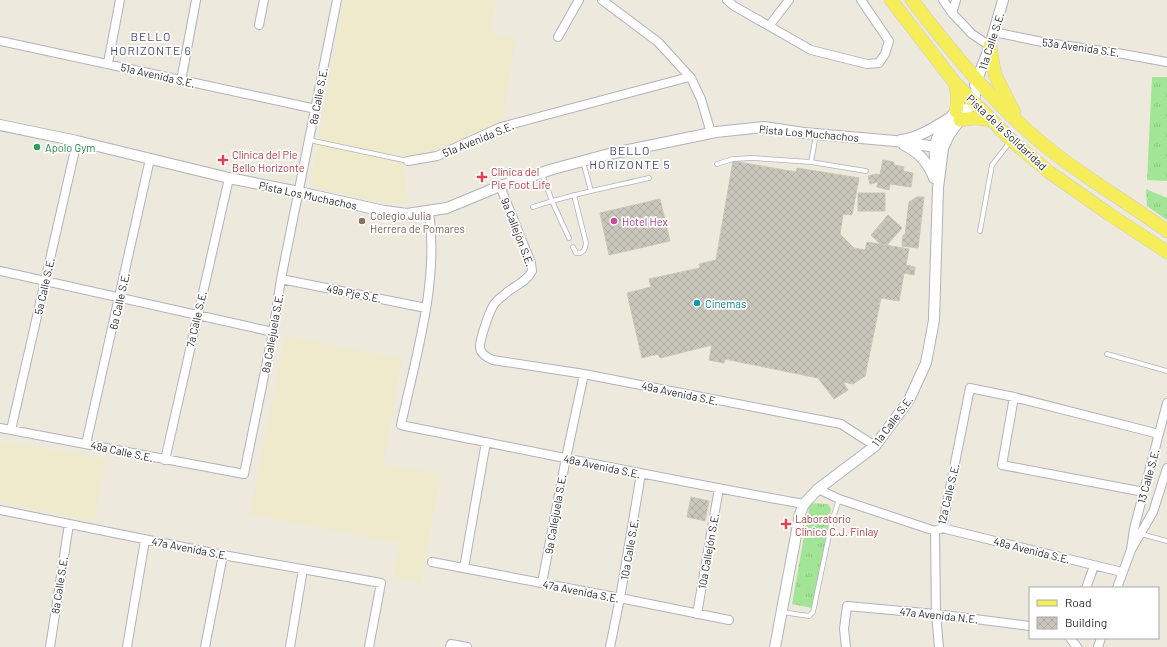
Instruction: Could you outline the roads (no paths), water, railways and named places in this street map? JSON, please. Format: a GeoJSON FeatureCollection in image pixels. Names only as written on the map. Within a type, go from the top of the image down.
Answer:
{"type":"FeatureCollection","features":[{"type":"Feature","properties":{"kind":"main road","name":"Pista de la Solidaridad"},"geometry":{"type":"LineString","coordinates":[[891,0],[955,83],[1012,140],[1055,176],[1167,252]]}},
{"type":"Feature","properties":{"kind":"main road","name":"Pista de la Solidaridad"},"geometry":{"type":"LineString","coordinates":[[912,0],[941,39],[977,82],[1022,125],[1061,158],[1167,231]]}},
{"type":"Feature","properties":{"kind":"main road"},"geometry":{"type":"LineString","coordinates":[[990,46],[995,75],[1022,125]]}},
{"type":"Feature","properties":{"kind":"main road"},"geometry":{"type":"LineString","coordinates":[[955,83],[958,95],[956,116],[992,120]]}},
{"type":"Feature","properties":{"kind":"street"},"geometry":{"type":"LineString","coordinates":[[108,64],[120,0]]}},
{"type":"Feature","properties":{"kind":"street"},"geometry":{"type":"LineString","coordinates":[[181,81],[196,0]]}},
{"type":"Feature","properties":{"kind":"street"},"geometry":{"type":"LineString","coordinates":[[259,25],[264,0]]}},
{"type":"Feature","properties":{"kind":"street","name":"8a Calle S.E."},"geometry":{"type":"LineString","coordinates":[[299,192],[337,0]]}},
{"type":"Feature","properties":{"kind":"street"},"geometry":{"type":"LineString","coordinates":[[558,37],[579,0]]}},
{"type":"Feature","properties":{"kind":"street"},"geometry":{"type":"LineString","coordinates":[[602,0],[658,42],[691,78],[701,99],[710,133]]}},
{"type":"Feature","properties":{"kind":"street"},"geometry":{"type":"LineString","coordinates":[[727,0],[734,6],[811,50],[867,64],[879,63],[885,54],[889,41],[861,0]]}},
{"type":"Feature","properties":{"kind":"street"},"geometry":{"type":"LineString","coordinates":[[769,26],[788,0]]}},
{"type":"Feature","properties":{"kind":"street"},"geometry":{"type":"LineString","coordinates":[[943,0],[952,13],[972,34],[990,46]]}},
{"type":"Feature","properties":{"kind":"street"},"geometry":{"type":"LineString","coordinates":[[952,13],[956,0]]}},
{"type":"Feature","properties":{"kind":"street","name":"11a Calle S.E."},"geometry":{"type":"LineString","coordinates":[[775,647],[800,514],[804,504],[818,489],[875,446],[909,400],[926,363],[934,320],[939,148],[949,135],[956,116],[970,99],[990,46],[1003,0]]}},
{"type":"Feature","properties":{"kind":"street","name":"53a Avenida S.E."},"geometry":{"type":"LineString","coordinates":[[994,32],[1042,42],[1167,62]]}},
{"type":"Feature","properties":{"kind":"street","name":"51a Avenida S.E."},"geometry":{"type":"LineString","coordinates":[[0,41],[316,109]]}},
{"type":"Feature","properties":{"kind":"street","name":"51a Avenida S.E."},"geometry":{"type":"LineString","coordinates":[[408,161],[437,156],[501,127],[689,77],[691,78]]}},
{"type":"Feature","properties":{"kind":"street"},"geometry":{"type":"LineString","coordinates":[[895,141],[910,139],[923,134],[956,116]]}},
{"type":"Feature","properties":{"kind":"street","name":"Pista Los Muchachos"},"geometry":{"type":"LineString","coordinates":[[1,128],[77,142],[229,178],[299,192],[384,212],[407,214],[429,212],[447,208],[500,186],[609,154],[710,133],[764,127],[816,134],[895,141],[939,148]]}},
{"type":"Feature","properties":{"kind":"street"},"geometry":{"type":"LineString","coordinates":[[895,141],[911,149],[924,159],[931,170],[938,188]]}},
{"type":"Feature","properties":{"kind":"street","name":"5a Calle S.E."},"geometry":{"type":"LineString","coordinates":[[10,430],[77,142]]}},
{"type":"Feature","properties":{"kind":"street","name":"6a Calle S.E."},"geometry":{"type":"LineString","coordinates":[[86,444],[150,159]]}},
{"type":"Feature","properties":{"kind":"street","name":"7a Calle S.E."},"geometry":{"type":"LineString","coordinates":[[165,460],[229,178]]}},
{"type":"Feature","properties":{"kind":"street","name":"9a Callejón S.E."},"geometry":{"type":"LineString","coordinates":[[482,353],[480,340],[493,306],[505,293],[528,278],[532,271],[531,263],[500,186]]}},
{"type":"Feature","properties":{"kind":"street","name":"8a Callejuela S.E."},"geometry":{"type":"LineString","coordinates":[[244,474],[273,332],[281,279],[299,192]]}},
{"type":"Feature","properties":{"kind":"street"},"geometry":{"type":"LineString","coordinates":[[426,308],[432,254],[432,233],[429,212]]}},
{"type":"Feature","properties":{"kind":"street"},"geometry":{"type":"LineString","coordinates":[[0,271],[46,280],[273,332]]}},
{"type":"Feature","properties":{"kind":"street","name":"49a Pje S.E."},"geometry":{"type":"LineString","coordinates":[[281,279],[426,308]]}},
{"type":"Feature","properties":{"kind":"street","name":"48a Avenida S.E."},"geometry":{"type":"LineString","coordinates":[[426,308],[401,425],[641,474],[804,504]]}},
{"type":"Feature","properties":{"kind":"street","name":"49a Avenida S.E."},"geometry":{"type":"LineString","coordinates":[[482,353],[486,357],[493,360],[584,374],[841,424],[875,446]]}},
{"type":"Feature","properties":{"kind":"street","name":"9a Callejuela S.E."},"geometry":{"type":"LineString","coordinates":[[542,583],[584,374]]}},
{"type":"Feature","properties":{"kind":"street","name":"12a Calle S.E."},"geometry":{"type":"LineString","coordinates":[[940,647],[936,614],[939,530],[970,388],[1014,397]]}},
{"type":"Feature","properties":{"kind":"street"},"geometry":{"type":"LineString","coordinates":[[1144,492],[1002,465],[1014,397],[1159,434]]}},
{"type":"Feature","properties":{"kind":"street","name":"13 Calle S.E."},"geometry":{"type":"LineString","coordinates":[[1131,550],[1134,529],[1167,403]]}},
{"type":"Feature","properties":{"kind":"street","name":"48a Calle S.E."},"geometry":{"type":"LineString","coordinates":[[0,428],[244,474]]}},
{"type":"Feature","properties":{"kind":"street"},"geometry":{"type":"LineString","coordinates":[[464,568],[486,442]]}},
{"type":"Feature","properties":{"kind":"street","name":"13 Calle S.E."},"geometry":{"type":"LineString","coordinates":[[1117,587],[1131,550],[1154,512],[1167,468]]}},
{"type":"Feature","properties":{"kind":"street","name":"10a Calle S.E."},"geometry":{"type":"LineString","coordinates":[[610,647],[620,598],[641,474]]}},
{"type":"Feature","properties":{"kind":"street","name":"10a Callejón S.E."},"geometry":{"type":"LineString","coordinates":[[697,614],[720,488]]}},
{"type":"Feature","properties":{"kind":"street","name":"48a Avenida S.E."},"geometry":{"type":"LineString","coordinates":[[818,489],[839,499],[939,530],[1122,572]]}},
{"type":"Feature","properties":{"kind":"street","name":"47a Avenida S.E."},"geometry":{"type":"LineString","coordinates":[[0,510],[222,555],[381,583],[369,647]]}},
{"type":"Feature","properties":{"kind":"street","name":"8a Calle S.E."},"geometry":{"type":"LineString","coordinates":[[50,647],[69,524]]}},
{"type":"Feature","properties":{"kind":"street"},"geometry":{"type":"LineString","coordinates":[[127,647],[145,540]]}},
{"type":"Feature","properties":{"kind":"street"},"geometry":{"type":"LineString","coordinates":[[205,647],[222,555]]}},
{"type":"Feature","properties":{"kind":"street","name":"47a Avenida S.E."},"geometry":{"type":"LineString","coordinates":[[432,562],[729,620]]}},
{"type":"Feature","properties":{"kind":"street"},"geometry":{"type":"LineString","coordinates":[[1086,587],[1094,566]]}},
{"type":"Feature","properties":{"kind":"street"},"geometry":{"type":"LineString","coordinates":[[290,647],[303,569]]}},
{"type":"Feature","properties":{"kind":"street","name":"47a Avenida N.E."},"geometry":{"type":"LineString","coordinates":[[846,647],[844,629],[847,606],[936,614],[1029,626]]}},
{"type":"Feature","properties":{"kind":"street"},"geometry":{"type":"LineString","coordinates":[[451,645],[467,647]]}},
{"type":"Feature","properties":{"kind":"lane"},"geometry":{"type":"LineString","coordinates":[[811,162],[816,134]]}},
{"type":"Feature","properties":{"kind":"lane","name":"51a Avenida S.E."},"geometry":{"type":"LineString","coordinates":[[309,140],[408,161]]}},
{"type":"Feature","properties":{"kind":"lane"},"geometry":{"type":"LineString","coordinates":[[980,231],[992,165],[1012,140]]}},
{"type":"Feature","properties":{"kind":"lane"},"geometry":{"type":"LineString","coordinates":[[717,164],[739,158],[811,162],[866,171]]}},
{"type":"Feature","properties":{"kind":"lane"},"geometry":{"type":"LineString","coordinates":[[583,161],[591,191]]}},
{"type":"Feature","properties":{"kind":"lane"},"geometry":{"type":"LineString","coordinates":[[542,173],[552,201],[569,238]]}},
{"type":"Feature","properties":{"kind":"lane"},"geometry":{"type":"LineString","coordinates":[[533,207],[574,195],[649,178]]}},
{"type":"Feature","properties":{"kind":"lane"},"geometry":{"type":"LineString","coordinates":[[573,247],[576,253],[584,251],[586,248],[574,195]]}},
{"type":"Feature","properties":{"kind":"lane"},"geometry":{"type":"LineString","coordinates":[[1107,354],[1167,371]]}},
{"type":"Feature","properties":{"kind":"lane"},"geometry":{"type":"LineString","coordinates":[[782,612],[809,616],[813,612],[832,521],[839,499]]}},
{"type":"Feature","properties":{"kind":"lane"},"geometry":{"type":"LineString","coordinates":[[1141,534],[1167,541]]}},
{"type":"Feature","properties":{"kind":"place","name":"Apolo Gym"},"geometry":{"type":"Point","coordinates":[37,147]}},
{"type":"Feature","properties":{"kind":"place","name":"Clínica del Pie Bello Horizonte"},"geometry":{"type":"Point","coordinates":[223,160]}},
{"type":"Feature","properties":{"kind":"place","name":"Clínica del Pie Foot Life"},"geometry":{"type":"Point","coordinates":[482,177]}},
{"type":"Feature","properties":{"kind":"place","name":"Colegio Julia Herrera de Pomares"},"geometry":{"type":"Point","coordinates":[362,221]}},
{"type":"Feature","properties":{"kind":"place","name":"Hotel Hex"},"geometry":{"type":"Point","coordinates":[614,221]}},
{"type":"Feature","properties":{"kind":"place","name":"Cinemas"},"geometry":{"type":"Point","coordinates":[697,303]}},
{"type":"Feature","properties":{"kind":"place","name":"Laboratorio Clínico C.J. Finlay"},"geometry":{"type":"Point","coordinates":[786,524]}},
{"type":"Feature","properties":{"kind":"district","name":"BELLO HORIZONTE 6"},"geometry":{"type":"Point","coordinates":[151,43]}},
{"type":"Feature","properties":{"kind":"district","name":"BELLO HORIZONTE 5"},"geometry":{"type":"Point","coordinates":[630,157]}}]}
